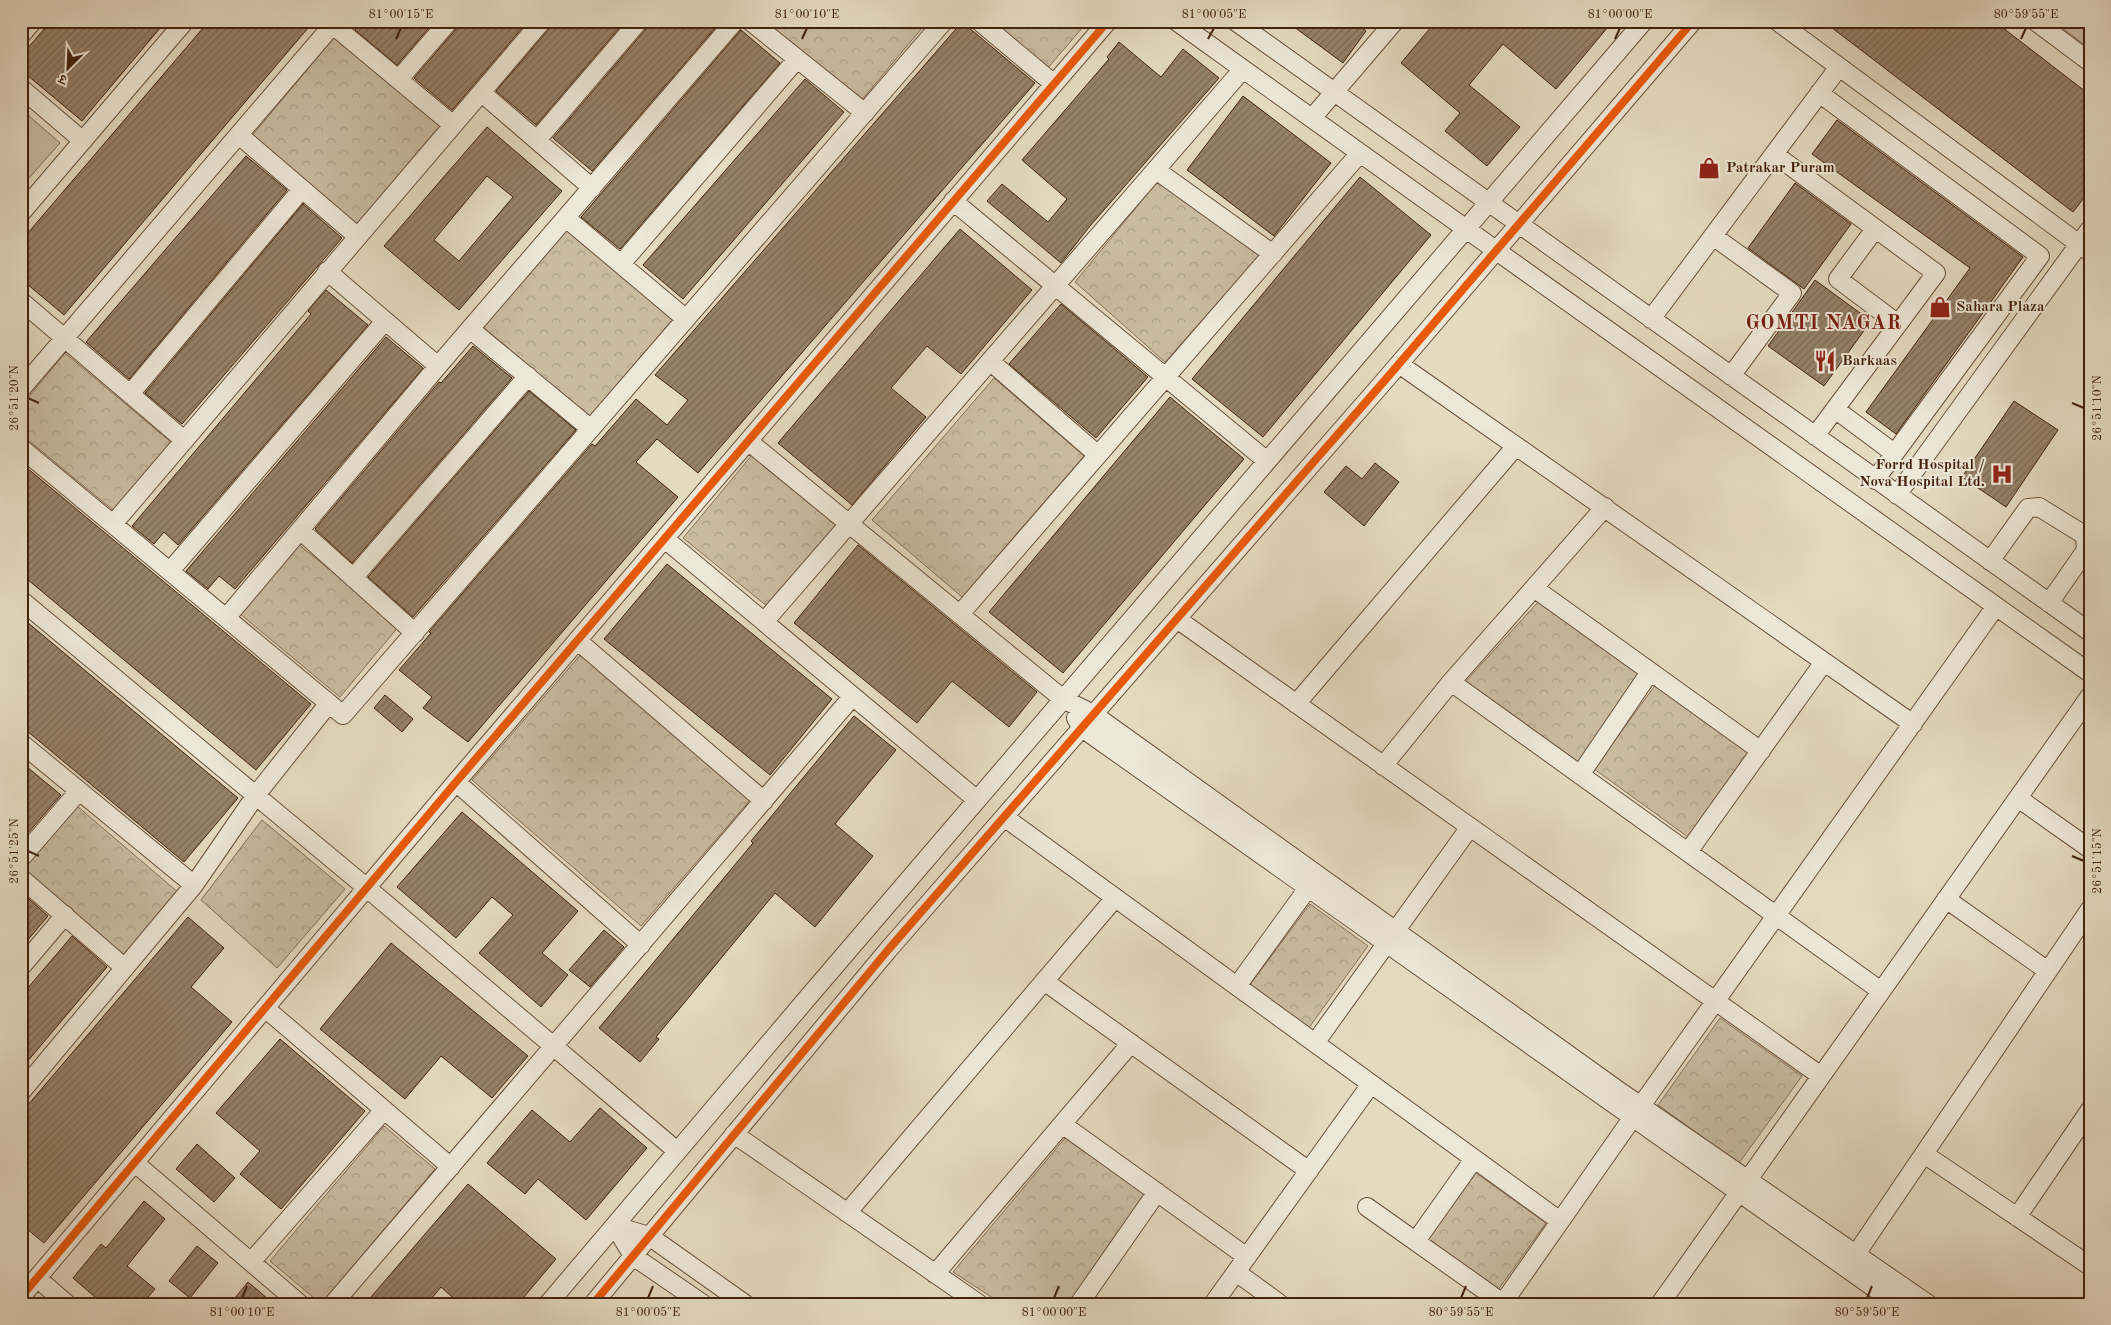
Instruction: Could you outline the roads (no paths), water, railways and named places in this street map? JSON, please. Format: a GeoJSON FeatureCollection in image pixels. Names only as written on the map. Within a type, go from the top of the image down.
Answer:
{"type":"FeatureCollection","features":[{"type":"Feature","properties":{"kind":"street"},"geometry":{"type":"LineString","coordinates":[[21,35],[33,21]]}},
{"type":"Feature","properties":{"kind":"street"},"geometry":{"type":"LineString","coordinates":[[21,213],[184,21]]}},
{"type":"Feature","properties":{"kind":"street"},"geometry":{"type":"LineString","coordinates":[[399,79],[449,21]]}},
{"type":"Feature","properties":{"kind":"street"},"geometry":{"type":"LineString","coordinates":[[113,524],[542,21]]}},
{"type":"Feature","properties":{"kind":"street"},"geometry":{"type":"LineString","coordinates":[[537,140],[640,21]]}},
{"type":"Feature","properties":{"kind":"street"},"geometry":{"type":"LineString","coordinates":[[226,618],[438,366],[734,21]]}},
{"type":"Feature","properties":{"kind":"street"},"geometry":{"type":"LineString","coordinates":[[750,21],[864,113]]}},
{"type":"Feature","properties":{"kind":"street"},"geometry":{"type":"LineString","coordinates":[[21,448],[343,715],[944,21]]}},
{"type":"Feature","properties":{"kind":"street"},"geometry":{"type":"LineString","coordinates":[[979,21],[1054,84]]}},
{"type":"Feature","properties":{"kind":"street"},"geometry":{"type":"LineString","coordinates":[[21,1297],[456,782],[1108,21]]}},
{"type":"Feature","properties":{"kind":"street"},"geometry":{"type":"LineString","coordinates":[[1176,21],[2090,673]]}},
{"type":"Feature","properties":{"kind":"street"},"geometry":{"type":"LineString","coordinates":[[1235,21],[2090,632]]}},
{"type":"Feature","properties":{"kind":"street"},"geometry":{"type":"LineString","coordinates":[[548,1304],[1063,698],[1644,21]]}},
{"type":"Feature","properties":{"kind":"street"},"geometry":{"type":"LineString","coordinates":[[593,1304],[888,950],[1399,364],[1693,21]]}},
{"type":"Feature","properties":{"kind":"street"},"geometry":{"type":"LineString","coordinates":[[1777,21],[2084,248]]}},
{"type":"Feature","properties":{"kind":"street"},"geometry":{"type":"LineString","coordinates":[[2035,21],[2090,62]]}},
{"type":"Feature","properties":{"kind":"street"},"geometry":{"type":"LineString","coordinates":[[21,389],[335,23],[454,125]]}},
{"type":"Feature","properties":{"kind":"street"},"geometry":{"type":"LineString","coordinates":[[1312,118],[1389,23]]}},
{"type":"Feature","properties":{"kind":"street"},"geometry":{"type":"LineString","coordinates":[[621,264],[797,59]]}},
{"type":"Feature","properties":{"kind":"street"},"geometry":{"type":"LineString","coordinates":[[1651,319],[1839,67]]}},
{"type":"Feature","properties":{"kind":"street"},"geometry":{"type":"LineString","coordinates":[[764,622],[1242,69]]}},
{"type":"Feature","properties":{"kind":"street"},"geometry":{"type":"LineString","coordinates":[[21,88],[83,141]]}},
{"type":"Feature","properties":{"kind":"street"},"geometry":{"type":"LineString","coordinates":[[482,93],[592,188]]}},
{"type":"Feature","properties":{"kind":"street"},"geometry":{"type":"LineString","coordinates":[[1819,93],[2040,256],[1875,480]]}},
{"type":"Feature","properties":{"kind":"street"},"geometry":{"type":"LineString","coordinates":[[239,135],[357,236]]}},
{"type":"Feature","properties":{"kind":"street"},"geometry":{"type":"LineString","coordinates":[[960,614],[1360,153]]}},
{"type":"Feature","properties":{"kind":"street"},"geometry":{"type":"LineString","coordinates":[[1774,154],[1936,273],[1815,436]]}},
{"type":"Feature","properties":{"kind":"street"},"geometry":{"type":"LineString","coordinates":[[1156,170],[1273,254]]}},
{"type":"Feature","properties":{"kind":"street"},"geometry":{"type":"LineString","coordinates":[[130,394],[302,189]]}},
{"type":"Feature","properties":{"kind":"street"},"geometry":{"type":"LineString","coordinates":[[953,202],[1266,461]]}},
{"type":"Feature","properties":{"kind":"street"},"geometry":{"type":"LineString","coordinates":[[566,218],[686,319]]}},
{"type":"Feature","properties":{"kind":"street"},"geometry":{"type":"LineString","coordinates":[[1875,228],[1838,279],[1898,324]]}},
{"type":"Feature","properties":{"kind":"street"},"geometry":{"type":"LineString","coordinates":[[1897,495],[2084,248],[2090,228]]}},
{"type":"Feature","properties":{"kind":"street"},"geometry":{"type":"LineString","coordinates":[[1713,236],[1792,293],[1731,376]]}},
{"type":"Feature","properties":{"kind":"street"},"geometry":{"type":"LineString","coordinates":[[328,271],[438,366]]}},
{"type":"Feature","properties":{"kind":"street"},"geometry":{"type":"LineString","coordinates":[[21,302],[184,440]]}},
{"type":"Feature","properties":{"kind":"street"},"geometry":{"type":"LineString","coordinates":[[170,571],[385,321]]}},
{"type":"Feature","properties":{"kind":"street"},"geometry":{"type":"LineString","coordinates":[[470,329],[591,429]]}},
{"type":"Feature","properties":{"kind":"street"},"geometry":{"type":"LineString","coordinates":[[990,361],[1098,455]]}},
{"type":"Feature","properties":{"kind":"street"},"geometry":{"type":"LineString","coordinates":[[1399,364],[1913,724]]}},
{"type":"Feature","properties":{"kind":"street"},"geometry":{"type":"LineString","coordinates":[[353,578],[528,376]]}},
{"type":"Feature","properties":{"kind":"street"},"geometry":{"type":"LineString","coordinates":[[1835,409],[1894,453]]}},
{"type":"Feature","properties":{"kind":"street"},"geometry":{"type":"LineString","coordinates":[[748,441],[1063,698],[1094,714],[1390,936],[1743,1186],[1897,1304]]}},
{"type":"Feature","properties":{"kind":"street"},"geometry":{"type":"LineString","coordinates":[[1296,704],[1516,446]]}},
{"type":"Feature","properties":{"kind":"street"},"geometry":{"type":"LineString","coordinates":[[1990,561],[2028,508],[2039,507],[2081,533],[2085,538],[2086,550],[2049,603]]}},
{"type":"Feature","properties":{"kind":"street"},"geometry":{"type":"LineString","coordinates":[[1384,766],[1451,682],[1605,508]]}},
{"type":"Feature","properties":{"kind":"street"},"geometry":{"type":"LineString","coordinates":[[300,530],[415,633]]}},
{"type":"Feature","properties":{"kind":"street"},"geometry":{"type":"LineString","coordinates":[[664,539],[976,800]]}},
{"type":"Feature","properties":{"kind":"street"},"geometry":{"type":"LineString","coordinates":[[1534,588],[1760,751]]}},
{"type":"Feature","properties":{"kind":"street"},"geometry":{"type":"LineString","coordinates":[[21,600],[367,888],[677,1152]]}},
{"type":"Feature","properties":{"kind":"street"},"geometry":{"type":"LineString","coordinates":[[1367,1207],[1503,1304],[1636,1111],[1996,606]]}},
{"type":"Feature","properties":{"kind":"street"},"geometry":{"type":"LineString","coordinates":[[1177,619],[1821,1076]]}},
{"type":"Feature","properties":{"kind":"street"},"geometry":{"type":"LineString","coordinates":[[578,641],[764,801]]}},
{"type":"Feature","properties":{"kind":"street"},"geometry":{"type":"LineString","coordinates":[[1688,852],[1824,662]]}},
{"type":"Feature","properties":{"kind":"street"},"geometry":{"type":"LineString","coordinates":[[1580,775],[1650,672]]}},
{"type":"Feature","properties":{"kind":"street"},"geometry":{"type":"LineString","coordinates":[[1451,682],[1881,991]]}},
{"type":"Feature","properties":{"kind":"street"},"geometry":{"type":"LineString","coordinates":[[1667,1301],[1743,1186],[2090,696]]}},
{"type":"Feature","properties":{"kind":"street"},"geometry":{"type":"LineString","coordinates":[[333,1304],[555,1047],[852,697]]}},
{"type":"Feature","properties":{"kind":"street"},"geometry":{"type":"LineString","coordinates":[[1063,698],[1082,728],[1308,888],[1390,936]]}},
{"type":"Feature","properties":{"kind":"street"},"geometry":{"type":"LineString","coordinates":[[21,1092],[194,886],[256,795],[329,704]]}},
{"type":"Feature","properties":{"kind":"street"},"geometry":{"type":"LineString","coordinates":[[22,745],[194,886]]}},
{"type":"Feature","properties":{"kind":"street"},"geometry":{"type":"LineString","coordinates":[[456,782],[641,945]]}},
{"type":"Feature","properties":{"kind":"street"},"geometry":{"type":"LineString","coordinates":[[21,858],[79,790]]}},
{"type":"Feature","properties":{"kind":"street"},"geometry":{"type":"LineString","coordinates":[[2018,798],[2090,849]]}},
{"type":"Feature","properties":{"kind":"street"},"geometry":{"type":"LineString","coordinates":[[1004,817],[1560,1221]]}},
{"type":"Feature","properties":{"kind":"street"},"geometry":{"type":"LineString","coordinates":[[1315,1043],[1470,827]]}},
{"type":"Feature","properties":{"kind":"street"},"geometry":{"type":"LineString","coordinates":[[21,878],[125,968]]}},
{"type":"Feature","properties":{"kind":"street"},"geometry":{"type":"LineString","coordinates":[[1237,986],[1308,888]]}},
{"type":"Feature","properties":{"kind":"street"},"geometry":{"type":"LineString","coordinates":[[847,1213],[1115,898]]}},
{"type":"Feature","properties":{"kind":"street"},"geometry":{"type":"LineString","coordinates":[[1946,899],[2048,971]]}},
{"type":"Feature","properties":{"kind":"street"},"geometry":{"type":"LineString","coordinates":[[1856,1254],[2090,909]]}},
{"type":"Feature","properties":{"kind":"street"},"geometry":{"type":"LineString","coordinates":[[21,967],[65,915]]}},
{"type":"Feature","properties":{"kind":"street"},"geometry":{"type":"LineString","coordinates":[[1044,981],[1309,1171]]}},
{"type":"Feature","properties":{"kind":"street"},"geometry":{"type":"LineString","coordinates":[[265,1008],[451,1167]]}},
{"type":"Feature","properties":{"kind":"street"},"geometry":{"type":"LineString","coordinates":[[935,1274],[1131,1043]]}},
{"type":"Feature","properties":{"kind":"street"},"geometry":{"type":"LineString","coordinates":[[1213,1304],[1371,1084]]}},
{"type":"Feature","properties":{"kind":"street"},"geometry":{"type":"LineString","coordinates":[[251,1262],[384,1110]]}},
{"type":"Feature","properties":{"kind":"street"},"geometry":{"type":"LineString","coordinates":[[2017,1217],[2090,1110]]}},
{"type":"Feature","properties":{"kind":"street"},"geometry":{"type":"LineString","coordinates":[[1062,1124],[1247,1257]]}},
{"type":"Feature","properties":{"kind":"street"},"geometry":{"type":"LineString","coordinates":[[734,1134],[979,1304]]}},
{"type":"Feature","properties":{"kind":"street"},"geometry":{"type":"LineString","coordinates":[[1924,1154],[2090,1266]]}},
{"type":"Feature","properties":{"kind":"street"},"geometry":{"type":"LineString","coordinates":[[1416,1241],[1474,1159]]}},
{"type":"Feature","properties":{"kind":"street"},"geometry":{"type":"LineString","coordinates":[[135,1163],[300,1304]]}},
{"type":"Feature","properties":{"kind":"street"},"geometry":{"type":"LineString","coordinates":[[1743,1186],[1856,1254],[1928,1304]]}},
{"type":"Feature","properties":{"kind":"street"},"geometry":{"type":"LineString","coordinates":[[1079,1304],[1157,1192]]}},
{"type":"Feature","properties":{"kind":"street"},"geometry":{"type":"LineString","coordinates":[[614,1226],[649,1236],[745,1304]]}},
{"type":"Feature","properties":{"kind":"street"},"geometry":{"type":"LineString","coordinates":[[614,1226],[633,1256],[702,1304]]}},
{"type":"Feature","properties":{"kind":"street"},"geometry":{"type":"LineString","coordinates":[[1236,1272],[1280,1304]]}},
{"type":"Feature","properties":{"kind":"street"},"geometry":{"type":"LineString","coordinates":[[37,1278],[67,1304]]}},
{"type":"Feature","properties":{"kind":"place","name":"Patrakar Puram"},"geometry":{"type":"Point","coordinates":[1709,168]}},
{"type":"Feature","properties":{"kind":"place","name":"Sahara Plaza"},"geometry":{"type":"Point","coordinates":[1940,307]}},
{"type":"Feature","properties":{"kind":"place","name":"Barkaas"},"geometry":{"type":"Point","coordinates":[1825,361]}},
{"type":"Feature","properties":{"kind":"place","name":"Forrd Hospital / Nova Hospital Ltd."},"geometry":{"type":"Point","coordinates":[2002,474]}},
{"type":"Feature","properties":{"kind":"district","name":"GOMTI NAGAR"},"geometry":{"type":"Point","coordinates":[1824,324]}}]}
